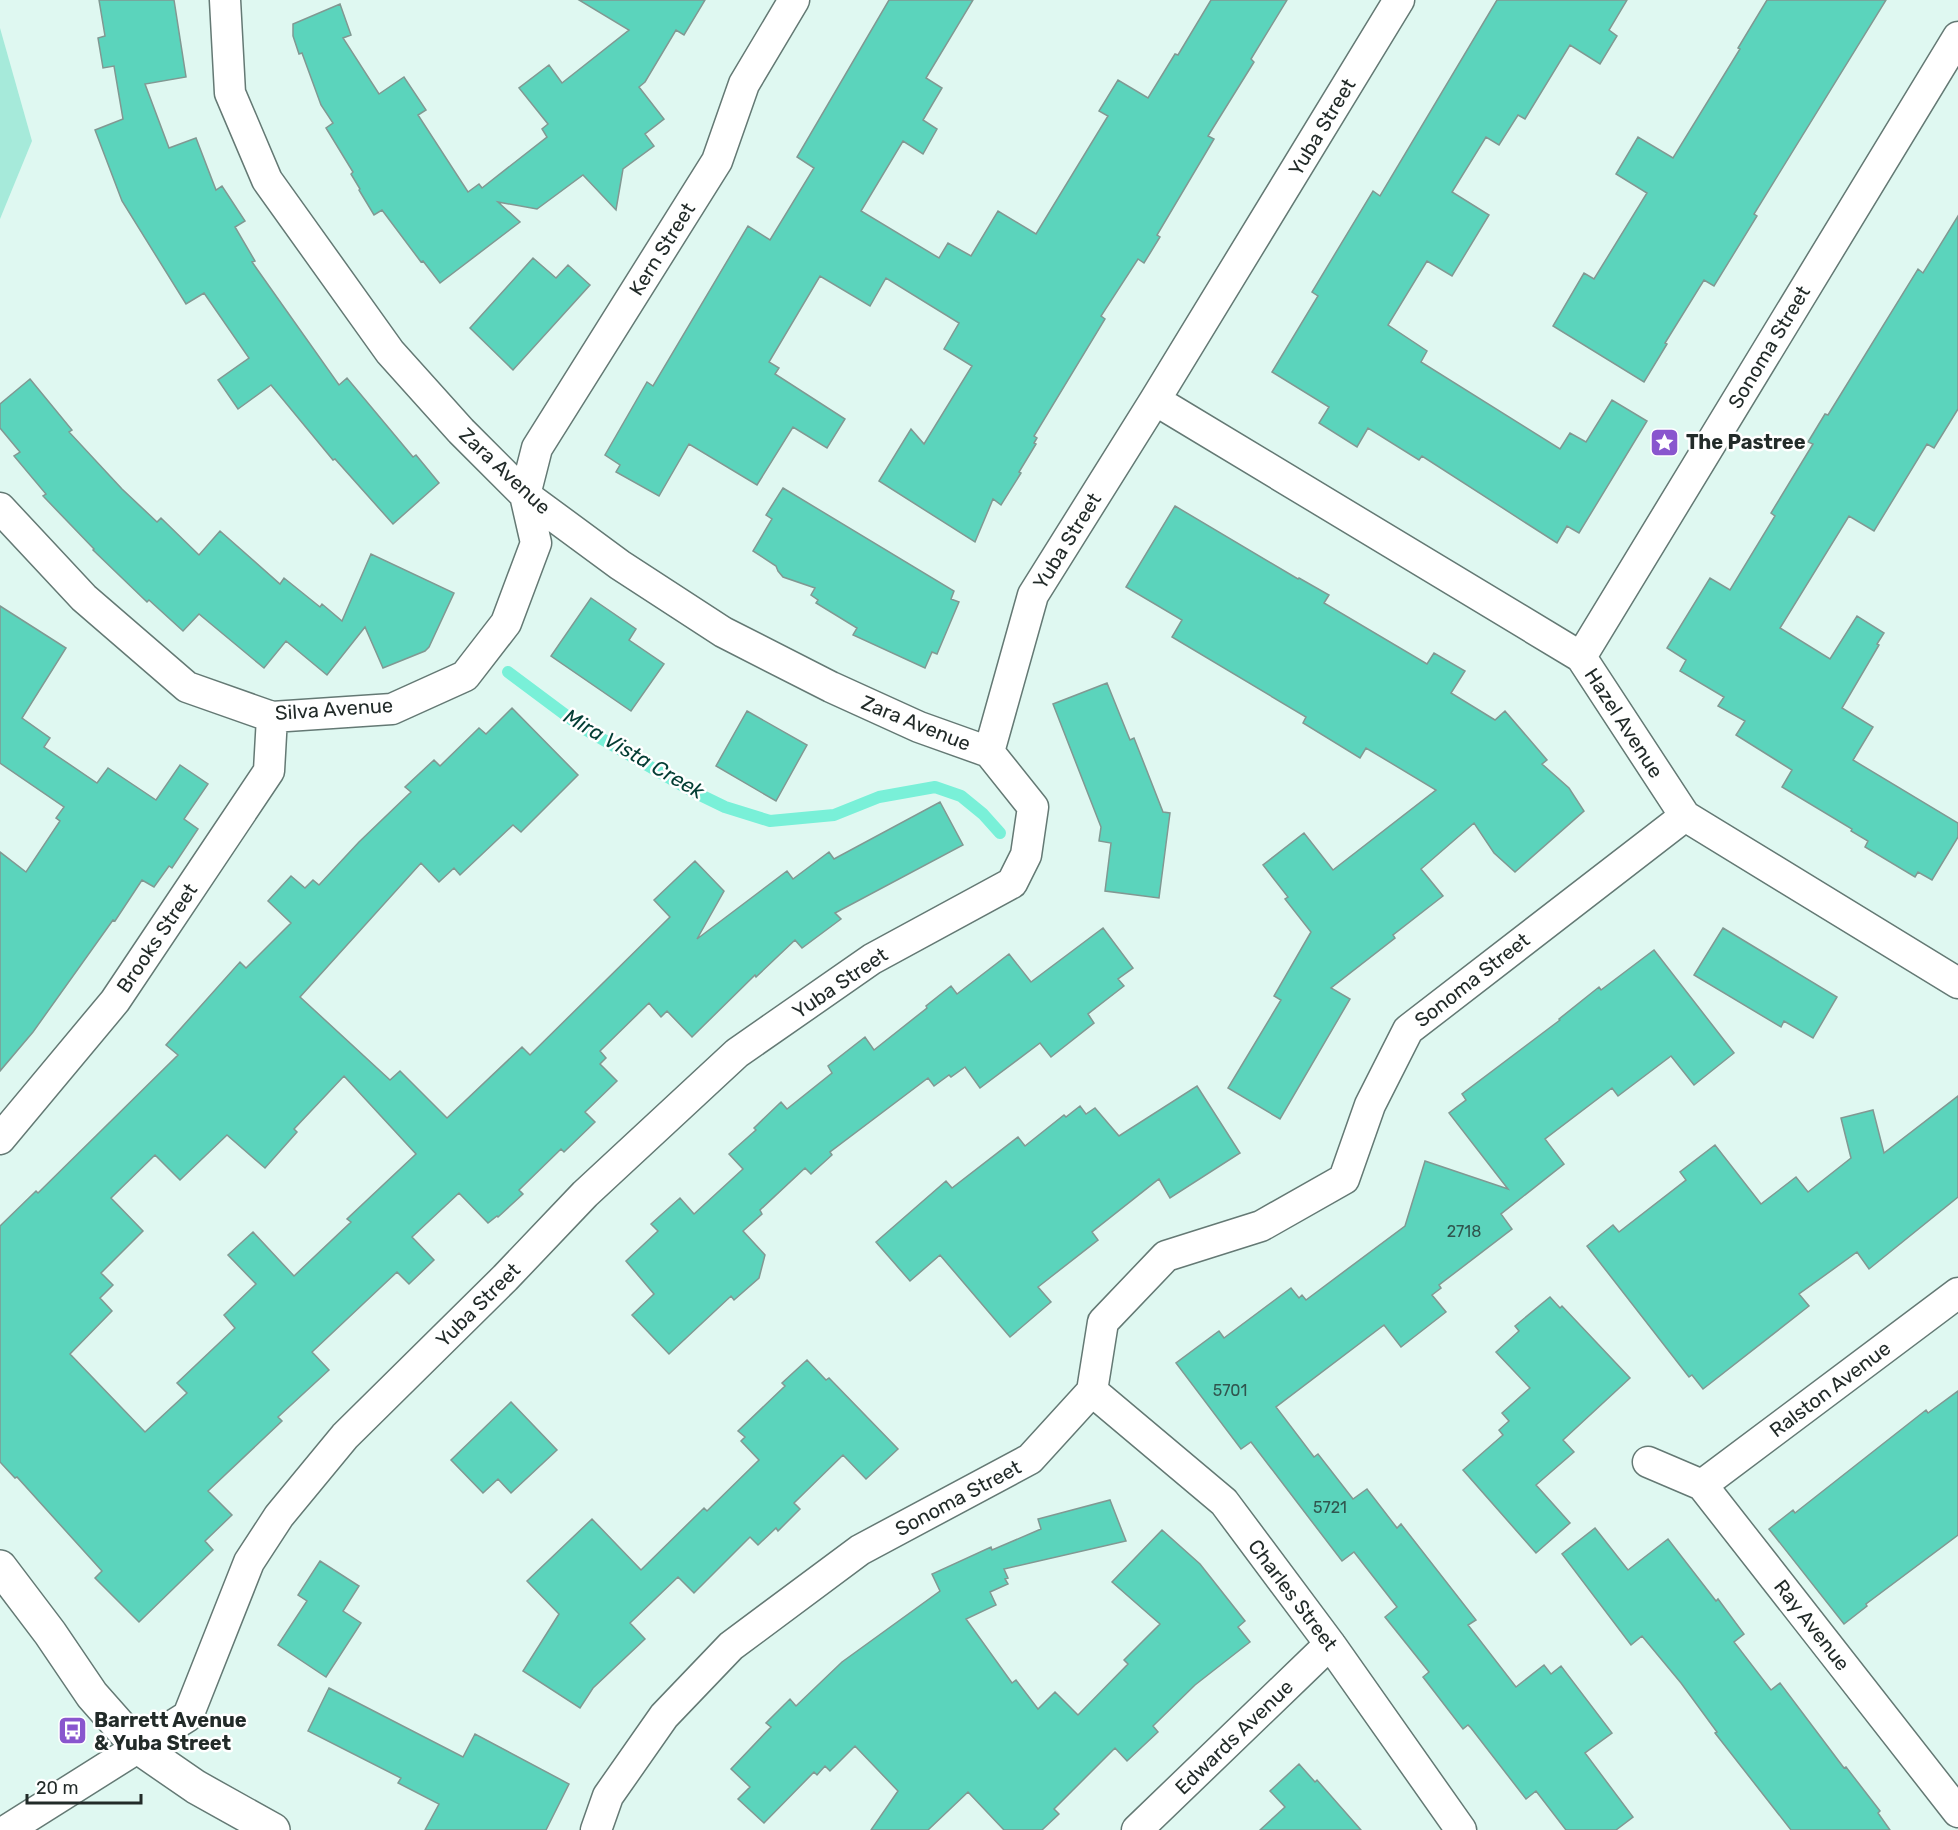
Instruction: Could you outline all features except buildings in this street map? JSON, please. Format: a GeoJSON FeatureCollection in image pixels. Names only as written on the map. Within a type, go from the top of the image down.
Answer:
{"type":"FeatureCollection","features":[{"type":"Feature","properties":{"kind":"street","name":"Zara Avenue"},"geometry":{"type":"LineString","coordinates":[[225,0],[230,93],[267,180],[390,352],[461,431],[525,495],[620,565],[723,632],[831,687],[909,723],[989,752]]}},
{"type":"Feature","properties":{"kind":"street","name":"Kern Street"},"geometry":{"type":"LineString","coordinates":[[525,495],[537,448],[717,161],[744,84],[794,0]]}},
{"type":"Feature","properties":{"kind":"street","name":"Yuba Street"},"geometry":{"type":"LineString","coordinates":[[7,1830],[188,1716],[249,1562],[279,1516],[345,1436],[505,1278],[585,1194],[737,1053],[872,959],[1012,883],[1026,855],[1033,807],[989,752],[1033,595],[1399,0]]}},
{"type":"Feature","properties":{"kind":"street","name":"Sonoma Street"},"geometry":{"type":"LineString","coordinates":[[1581,657],[1958,37]]}},
{"type":"Feature","properties":{"kind":"street","name":"Hazel Avenue"},"geometry":{"type":"LineString","coordinates":[[1155,400],[1581,657],[1685,816],[1958,983]]}},
{"type":"Feature","properties":{"kind":"street","name":"Silva Avenue"},"geometry":{"type":"LineString","coordinates":[[0,508],[84,598],[187,687],[272,717],[392,709],[465,676],[506,623],[536,543],[525,495]]}},
{"type":"Feature","properties":{"kind":"street","name":"Brooks Street"},"geometry":{"type":"LineString","coordinates":[[0,1139],[115,1001],[269,771],[272,717]]}},
{"type":"Feature","properties":{"kind":"street","name":"Sonoma Street"},"geometry":{"type":"LineString","coordinates":[[596,1830],[608,1796],[664,1716],[731,1646],[860,1550],[1030,1459],[1092,1391],[1103,1322],[1166,1256],[1261,1226],[1344,1179],[1370,1105],[1408,1030],[1685,816]]}},
{"type":"Feature","properties":{"kind":"street","name":"Ralston Avenue"},"geometry":{"type":"LineString","coordinates":[[1702,1485],[1958,1293]]}},
{"type":"Feature","properties":{"kind":"street","name":"Charles Street"},"geometry":{"type":"LineString","coordinates":[[1092,1391],[1224,1502],[1330,1644],[1461,1830]]}},
{"type":"Feature","properties":{"kind":"street","name":"Ray Avenue"},"geometry":{"type":"LineString","coordinates":[[1648,1462],[1702,1485],[1958,1812]]}},
{"type":"Feature","properties":{"kind":"street"},"geometry":{"type":"LineString","coordinates":[[0,1567],[50,1633],[92,1695],[138,1747],[196,1787],[273,1830]]}},
{"type":"Feature","properties":{"kind":"street","name":"Edwards Avenue"},"geometry":{"type":"LineString","coordinates":[[1137,1830],[1330,1644]]}},
{"type":"Feature","properties":{"kind":"green space"},"geometry":{"type":"Polygon","coordinates":[[[0,28],[32,141],[0,219],[0,28]]]}},
{"type":"Feature","properties":{"kind":"waterway","name":"Mira Vista Creek"},"geometry":{"type":"LineString","coordinates":[[508,672],[583,728],[692,791],[725,807],[770,821],[834,815],[879,797],[935,787],[961,796],[983,814],[1000,833]]}},
{"type":"Feature","properties":{"kind":"place","name":"The Pastree"},"geometry":{"type":"Point","coordinates":[1665,442]}},
{"type":"Feature","properties":{"kind":"place","name":"Barrett Avenue & Yuba Street"},"geometry":{"type":"Point","coordinates":[73,1731]}}]}
